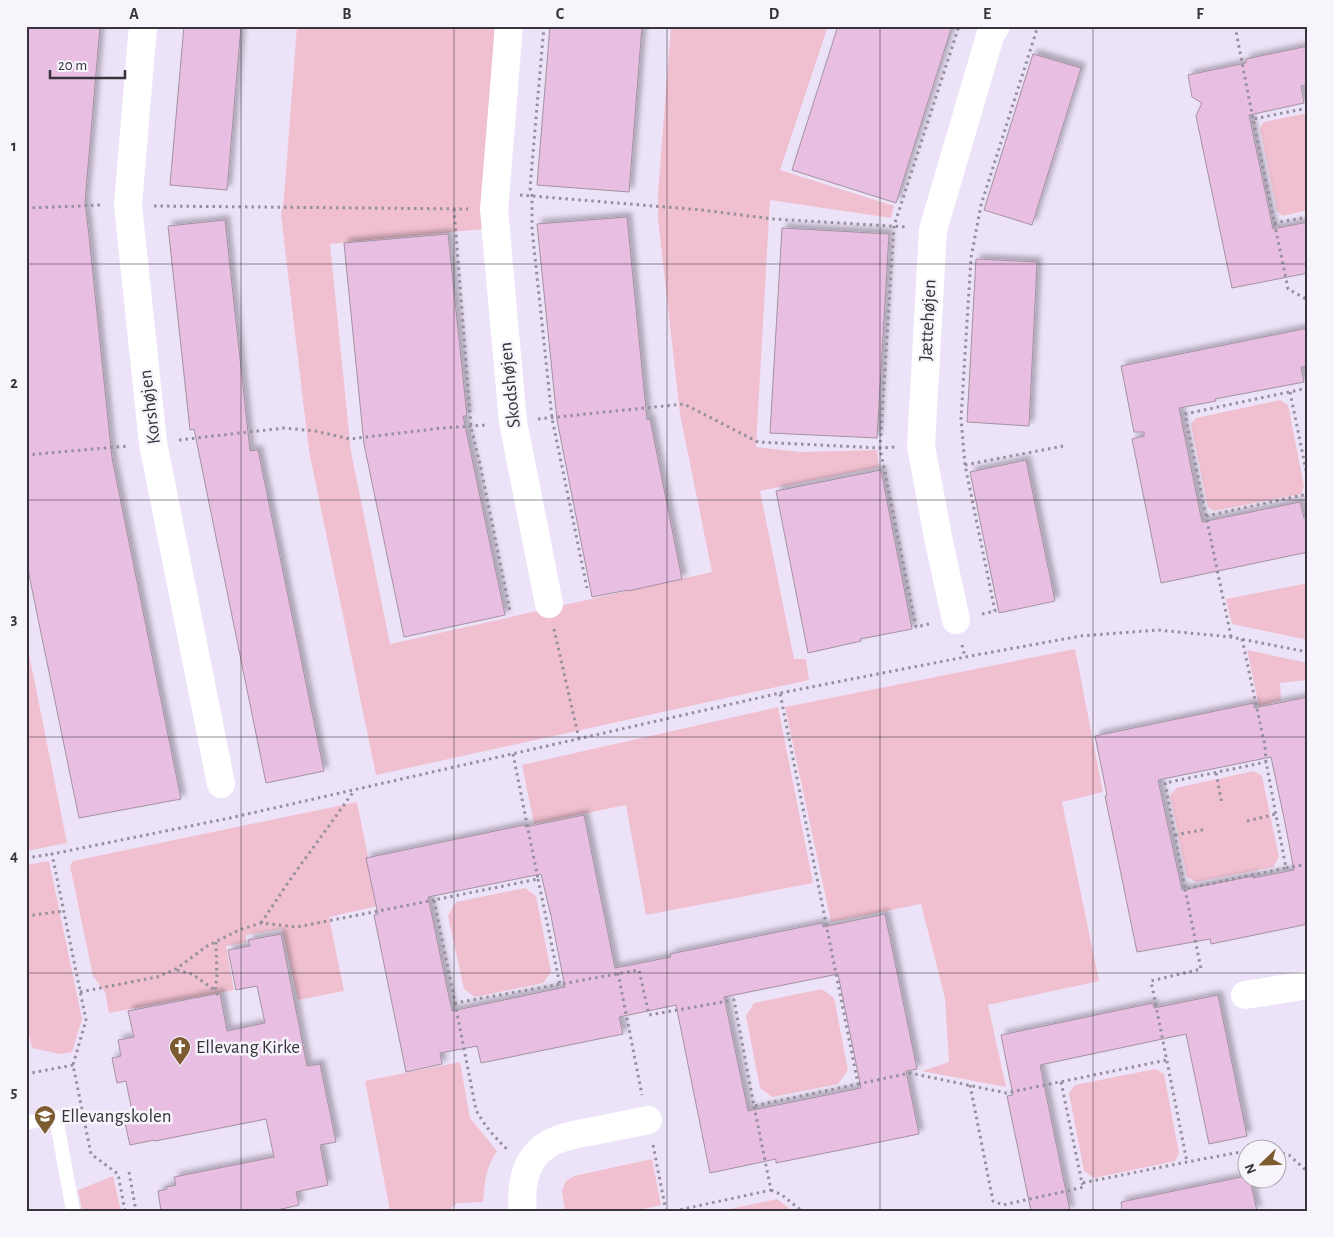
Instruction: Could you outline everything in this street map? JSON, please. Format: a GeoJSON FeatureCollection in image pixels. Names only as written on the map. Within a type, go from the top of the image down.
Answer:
{"type":"FeatureCollection","features":[{"type":"Feature","properties":{"kind":"street","name":"Korshøjen"},"geometry":{"type":"LineString","coordinates":[[143,26],[128,205],[153,443],[221,784]]}},
{"type":"Feature","properties":{"kind":"street","name":"Skodshøjen"},"geometry":{"type":"LineString","coordinates":[[509,26],[494,210],[513,422],[549,604]]}},
{"type":"Feature","properties":{"kind":"street","name":"Jættehøjen"},"geometry":{"type":"LineString","coordinates":[[956,620],[921,446],[933,230],[990,36],[996,26]]}},
{"type":"Feature","properties":{"kind":"street"},"geometry":{"type":"LineString","coordinates":[[1244,995],[1308,985]]}},
{"type":"Feature","properties":{"kind":"street"},"geometry":{"type":"LineString","coordinates":[[523,1211],[522,1189],[527,1168],[544,1147],[555,1140],[570,1136],[648,1120]]}},
{"type":"Feature","properties":{"kind":"lane"},"geometry":{"type":"LineString","coordinates":[[26,1123],[56,1117],[74,1211]]}},
{"type":"Feature","properties":{"kind":"path"},"geometry":{"type":"LineString","coordinates":[[544,26],[530,188],[532,196],[532,229],[552,418],[586,588]]}},
{"type":"Feature","properties":{"kind":"path"},"geometry":{"type":"LineString","coordinates":[[956,620],[995,611],[965,465],[961,418],[971,258],[981,205],[1036,32],[1040,26]]}},
{"type":"Feature","properties":{"kind":"path"},"geometry":{"type":"LineString","coordinates":[[1235,26],[1288,289],[1308,300]]}},
{"type":"Feature","properties":{"kind":"path"},"geometry":{"type":"LineString","coordinates":[[1253,119],[1308,108]]}},
{"type":"Feature","properties":{"kind":"path"},"geometry":{"type":"LineString","coordinates":[[532,196],[702,210],[773,219],[897,226],[933,230]]}},
{"type":"Feature","properties":{"kind":"path"},"geometry":{"type":"LineString","coordinates":[[26,208],[128,205]]}},
{"type":"Feature","properties":{"kind":"path"},"geometry":{"type":"LineString","coordinates":[[167,206],[454,209],[471,427],[510,611]]}},
{"type":"Feature","properties":{"kind":"path"},"geometry":{"type":"LineString","coordinates":[[1274,223],[1308,217]]}},
{"type":"Feature","properties":{"kind":"path"},"geometry":{"type":"LineString","coordinates":[[1231,637],[1185,414],[1308,388]]}},
{"type":"Feature","properties":{"kind":"path"},"geometry":{"type":"LineString","coordinates":[[1290,392],[1308,480]]}},
{"type":"Feature","properties":{"kind":"path"},"geometry":{"type":"LineString","coordinates":[[552,418],[684,404],[758,442],[880,448],[921,446]]}},
{"type":"Feature","properties":{"kind":"path"},"geometry":{"type":"LineString","coordinates":[[26,455],[284,428],[315,431],[350,439],[442,428],[471,427]]}},
{"type":"Feature","properties":{"kind":"path"},"geometry":{"type":"LineString","coordinates":[[965,465],[1062,446]]}},
{"type":"Feature","properties":{"kind":"path"},"geometry":{"type":"LineString","coordinates":[[1206,516],[1308,494]]}},
{"type":"Feature","properties":{"kind":"path"},"geometry":{"type":"LineString","coordinates":[[549,604],[579,739]]}},
{"type":"Feature","properties":{"kind":"path"},"geometry":{"type":"LineString","coordinates":[[26,858],[230,818],[780,693],[1081,636],[1158,630],[1231,637],[1308,652]]}},
{"type":"Feature","properties":{"kind":"path"},"geometry":{"type":"LineString","coordinates":[[1242,639],[1265,746],[1266,762],[1286,868]]}},
{"type":"Feature","properties":{"kind":"path"},"geometry":{"type":"LineString","coordinates":[[780,693],[858,1084]]}},
{"type":"Feature","properties":{"kind":"path"},"geometry":{"type":"LineString","coordinates":[[513,754],[560,985]]}},
{"type":"Feature","properties":{"kind":"path"},"geometry":{"type":"LineString","coordinates":[[1186,1162],[1151,981],[1201,969],[1164,783],[1266,762]]}},
{"type":"Feature","properties":{"kind":"path"},"geometry":{"type":"LineString","coordinates":[[1216,773],[1222,804]]}},
{"type":"Feature","properties":{"kind":"path"},"geometry":{"type":"LineString","coordinates":[[262,923],[292,877],[355,790]]}},
{"type":"Feature","properties":{"kind":"path"},"geometry":{"type":"LineString","coordinates":[[1247,820],[1276,814]]}},
{"type":"Feature","properties":{"kind":"path"},"geometry":{"type":"LineString","coordinates":[[1174,836],[1207,829]]}},
{"type":"Feature","properties":{"kind":"path"},"geometry":{"type":"LineString","coordinates":[[52,854],[86,1020],[73,1065],[91,1154],[118,1174],[125,1211]]}},
{"type":"Feature","properties":{"kind":"path"},"geometry":{"type":"LineString","coordinates":[[1185,889],[1308,864]]}},
{"type":"Feature","properties":{"kind":"path"},"geometry":{"type":"LineString","coordinates":[[80,992],[157,977],[176,969],[207,946],[238,930],[262,923],[297,927],[538,879]]}},
{"type":"Feature","properties":{"kind":"path"},"geometry":{"type":"LineString","coordinates":[[434,900],[476,1110],[502,1145],[527,1168]]}},
{"type":"Feature","properties":{"kind":"path"},"geometry":{"type":"LineString","coordinates":[[26,916],[64,911]]}},
{"type":"Feature","properties":{"kind":"path"},"geometry":{"type":"LineString","coordinates":[[176,969],[192,974],[217,993],[215,986],[217,978],[216,942]]}},
{"type":"Feature","properties":{"kind":"path"},"geometry":{"type":"LineString","coordinates":[[455,1003],[638,970],[649,1015],[734,1000],[771,1190]]}},
{"type":"Feature","properties":{"kind":"path"},"geometry":{"type":"LineString","coordinates":[[754,1106],[910,1073],[1006,1093],[1167,1060]]}},
{"type":"Feature","properties":{"kind":"path"},"geometry":{"type":"LineString","coordinates":[[26,1074],[73,1065]]}},
{"type":"Feature","properties":{"kind":"path"},"geometry":{"type":"LineString","coordinates":[[970,1086],[993,1200],[1002,1205],[1084,1187],[1061,1082]]}},
{"type":"Feature","properties":{"kind":"path"},"geometry":{"type":"LineString","coordinates":[[1082,1183],[1236,1153]]}},
{"type":"Feature","properties":{"kind":"path"},"geometry":{"type":"LineString","coordinates":[[1286,1155],[1308,1172]]}},
{"type":"Feature","properties":{"kind":"path"},"geometry":{"type":"LineString","coordinates":[[129,1172],[136,1211]]}},
{"type":"Feature","properties":{"kind":"path"},"geometry":{"type":"LineString","coordinates":[[674,1211],[771,1190],[782,1195],[802,1211]]}},
{"type":"Feature","properties":{"kind":"shaded area"},"geometry":{"type":"Polygon","coordinates":[[[297,26],[495,26],[483,202],[483,229],[330,244],[351,452],[390,644],[712,572],[680,414],[658,219],[658,193],[671,26],[828,26],[780,170],[894,206],[891,218],[770,200],[756,447],[800,452],[877,450],[879,467],[760,491],[794,659],[806,659],[809,680],[376,775],[309,451],[281,215],[297,26]]]}},
{"type":"Feature","properties":{"kind":"shaded area"},"geometry":{"type":"Polygon","coordinates":[[[1308,113],[1308,210],[1282,216],[1277,211],[1260,128],[1264,122],[1308,113]]]}},
{"type":"Feature","properties":{"kind":"shaded area"},"geometry":{"type":"Polygon","coordinates":[[[1280,400],[1288,405],[1304,486],[1301,494],[1214,511],[1208,507],[1191,424],[1196,418],[1280,400]]]}},
{"type":"Feature","properties":{"kind":"shaded area"},"geometry":{"type":"Polygon","coordinates":[[[1308,583],[1308,640],[1232,624],[1226,599],[1308,583]]]}},
{"type":"Feature","properties":{"kind":"shaded area"},"geometry":{"type":"Polygon","coordinates":[[[26,639],[67,843],[26,851],[26,639]]]}},
{"type":"Feature","properties":{"kind":"shaded area"},"geometry":{"type":"Polygon","coordinates":[[[1075,649],[1103,792],[1062,802],[1099,981],[988,1005],[1006,1087],[922,1071],[949,1062],[945,998],[921,904],[831,922],[785,707],[1075,649]]]}},
{"type":"Feature","properties":{"kind":"shaded area"},"geometry":{"type":"Polygon","coordinates":[[[1247,650],[1308,663],[1308,680],[1280,683],[1281,700],[1259,706],[1247,650]]]}},
{"type":"Feature","properties":{"kind":"shaded area"},"geometry":{"type":"Polygon","coordinates":[[[778,707],[813,883],[646,915],[626,805],[534,824],[522,765],[778,707]]]}},
{"type":"Feature","properties":{"kind":"shaded area"},"geometry":{"type":"Polygon","coordinates":[[[1254,771],[1262,776],[1279,857],[1273,867],[1196,882],[1187,877],[1170,796],[1176,788],[1254,771]]]}},
{"type":"Feature","properties":{"kind":"shaded area"},"geometry":{"type":"Polygon","coordinates":[[[357,802],[378,906],[329,917],[344,991],[298,1000],[282,929],[246,935],[246,942],[226,946],[234,990],[109,1013],[105,992],[93,976],[70,866],[73,861],[357,802]]]}},
{"type":"Feature","properties":{"kind":"shaded area"},"geometry":{"type":"Polygon","coordinates":[[[49,861],[82,1019],[72,1052],[60,1054],[32,1048],[26,1022],[26,865],[49,861]]]}},
{"type":"Feature","properties":{"kind":"shaded area"},"geometry":{"type":"Polygon","coordinates":[[[525,888],[536,896],[551,972],[543,983],[475,997],[464,989],[448,916],[456,902],[525,888]]]}},
{"type":"Feature","properties":{"kind":"shaded area"},"geometry":{"type":"Polygon","coordinates":[[[822,989],[834,998],[848,1070],[838,1084],[772,1097],[760,1088],[746,1016],[754,1003],[822,989]]]}},
{"type":"Feature","properties":{"kind":"shaded area"},"geometry":{"type":"Polygon","coordinates":[[[460,1062],[470,1118],[497,1151],[488,1170],[483,1202],[457,1203],[450,1211],[390,1211],[365,1081],[460,1062]]]}},
{"type":"Feature","properties":{"kind":"shaded area"},"geometry":{"type":"Polygon","coordinates":[[[1155,1069],[1164,1074],[1179,1153],[1175,1161],[1094,1178],[1084,1171],[1069,1093],[1075,1085],[1155,1069]]]}},
{"type":"Feature","properties":{"kind":"shaded area"},"geometry":{"type":"Polygon","coordinates":[[[652,1159],[661,1205],[635,1211],[565,1211],[562,1191],[566,1181],[574,1176],[652,1159]]]}},
{"type":"Feature","properties":{"kind":"shaded area"},"geometry":{"type":"Polygon","coordinates":[[[113,1176],[121,1211],[82,1211],[78,1190],[113,1176]]]}},
{"type":"Feature","properties":{"kind":"shaded area"},"geometry":{"type":"Polygon","coordinates":[[[777,1199],[793,1211],[721,1211],[777,1199]]]}},
{"type":"Feature","properties":{"kind":"building"},"geometry":{"type":"Polygon","coordinates":[[[26,26],[100,26],[85,202],[112,458],[181,799],[79,818],[26,560],[26,26]]]}},
{"type":"Feature","properties":{"kind":"building"},"geometry":{"type":"Polygon","coordinates":[[[184,26],[241,26],[227,190],[170,185],[184,26]]]}},
{"type":"Feature","properties":{"kind":"building"},"geometry":{"type":"Polygon","coordinates":[[[550,26],[642,26],[629,192],[537,185],[550,26]]]}},
{"type":"Feature","properties":{"kind":"building"},"geometry":{"type":"Polygon","coordinates":[[[838,26],[952,26],[896,203],[792,170],[838,26]]]}},
{"type":"Feature","properties":{"kind":"building"},"geometry":{"type":"Polygon","coordinates":[[[1308,46],[1308,85],[1301,86],[1304,103],[1249,115],[1273,229],[1308,222],[1308,273],[1232,288],[1196,116],[1202,103],[1192,97],[1188,75],[1246,63],[1246,59],[1308,46]]]}},
{"type":"Feature","properties":{"kind":"building"},"geometry":{"type":"Polygon","coordinates":[[[1033,54],[1081,68],[1032,225],[984,210],[1033,54]]]}},
{"type":"Feature","properties":{"kind":"building"},"geometry":{"type":"Polygon","coordinates":[[[627,217],[647,420],[650,419],[682,579],[592,597],[557,420],[537,224],[627,217]]]}},
{"type":"Feature","properties":{"kind":"building"},"geometry":{"type":"Polygon","coordinates":[[[225,220],[250,451],[258,450],[324,771],[266,783],[194,429],[190,430],[168,226],[225,220]]]}},
{"type":"Feature","properties":{"kind":"building"},"geometry":{"type":"Polygon","coordinates":[[[782,228],[889,234],[877,438],[770,433],[782,228]]]}},
{"type":"Feature","properties":{"kind":"building"},"geometry":{"type":"Polygon","coordinates":[[[448,234],[467,416],[463,416],[505,615],[404,637],[364,444],[344,243],[448,234]]]}},
{"type":"Feature","properties":{"kind":"building"},"geometry":{"type":"Polygon","coordinates":[[[976,259],[1037,262],[1029,426],[967,422],[976,259]]]}},
{"type":"Feature","properties":{"kind":"building"},"geometry":{"type":"Polygon","coordinates":[[[1308,328],[1308,366],[1301,367],[1304,382],[1179,408],[1202,522],[1300,502],[1304,518],[1308,518],[1308,552],[1161,583],[1132,439],[1144,436],[1144,432],[1134,432],[1121,366],[1308,328]]]}},
{"type":"Feature","properties":{"kind":"building"},"geometry":{"type":"Polygon","coordinates":[[[1026,460],[1055,601],[999,613],[970,472],[1026,460]]]}},
{"type":"Feature","properties":{"kind":"building"},"geometry":{"type":"Polygon","coordinates":[[[881,470],[912,629],[860,639],[861,641],[808,653],[776,491],[881,470]]]}},
{"type":"Feature","properties":{"kind":"building"},"geometry":{"type":"Polygon","coordinates":[[[1308,697],[1308,924],[1211,944],[1210,939],[1137,952],[1105,796],[1107,795],[1095,736],[1254,703],[1254,708],[1308,697]],[[1271,757],[1158,780],[1182,890],[1294,870],[1271,757]]]}},
{"type":"Feature","properties":{"kind":"building"},"geometry":{"type":"Polygon","coordinates":[[[584,815],[615,968],[671,957],[670,954],[822,923],[823,927],[885,914],[917,1069],[906,1071],[919,1134],[776,1163],[776,1159],[710,1173],[676,1005],[619,1017],[623,1034],[481,1063],[477,1046],[440,1053],[442,1064],[406,1072],[374,915],[378,914],[366,858],[524,825],[525,827],[584,815]],[[541,874],[428,897],[452,1011],[565,987],[541,874]],[[838,974],[724,997],[748,1111],[861,1088],[838,974]]]}},
{"type":"Feature","properties":{"kind":"building"},"geometry":{"type":"Polygon","coordinates":[[[281,934],[307,1066],[320,1064],[336,1142],[320,1145],[328,1185],[296,1192],[299,1205],[273,1211],[161,1211],[158,1191],[176,1185],[174,1177],[274,1157],[266,1119],[130,1145],[125,1123],[134,1122],[126,1081],[117,1083],[112,1058],[121,1056],[118,1040],[134,1037],[128,1011],[220,993],[227,1031],[265,1023],[257,986],[236,990],[228,950],[250,946],[248,940],[281,934]]]}},
{"type":"Feature","properties":{"kind":"building"},"geometry":{"type":"Polygon","coordinates":[[[1218,995],[1247,1136],[1209,1144],[1186,1034],[1040,1065],[1070,1211],[1031,1211],[1007,1096],[1013,1095],[1001,1035],[1153,1003],[1154,1008],[1218,995]]]}},
{"type":"Feature","properties":{"kind":"building"},"geometry":{"type":"Polygon","coordinates":[[[1236,1178],[1236,1190],[1252,1190],[1257,1211],[1122,1211],[1121,1202],[1236,1178]]]}},
{"type":"Feature","properties":{"kind":"place","name":"Ellevang Kirke"},"geometry":{"type":"Point","coordinates":[180,1066]}},
{"type":"Feature","properties":{"kind":"place","name":"Ellevangskolen"},"geometry":{"type":"Point","coordinates":[45,1135]}}]}
